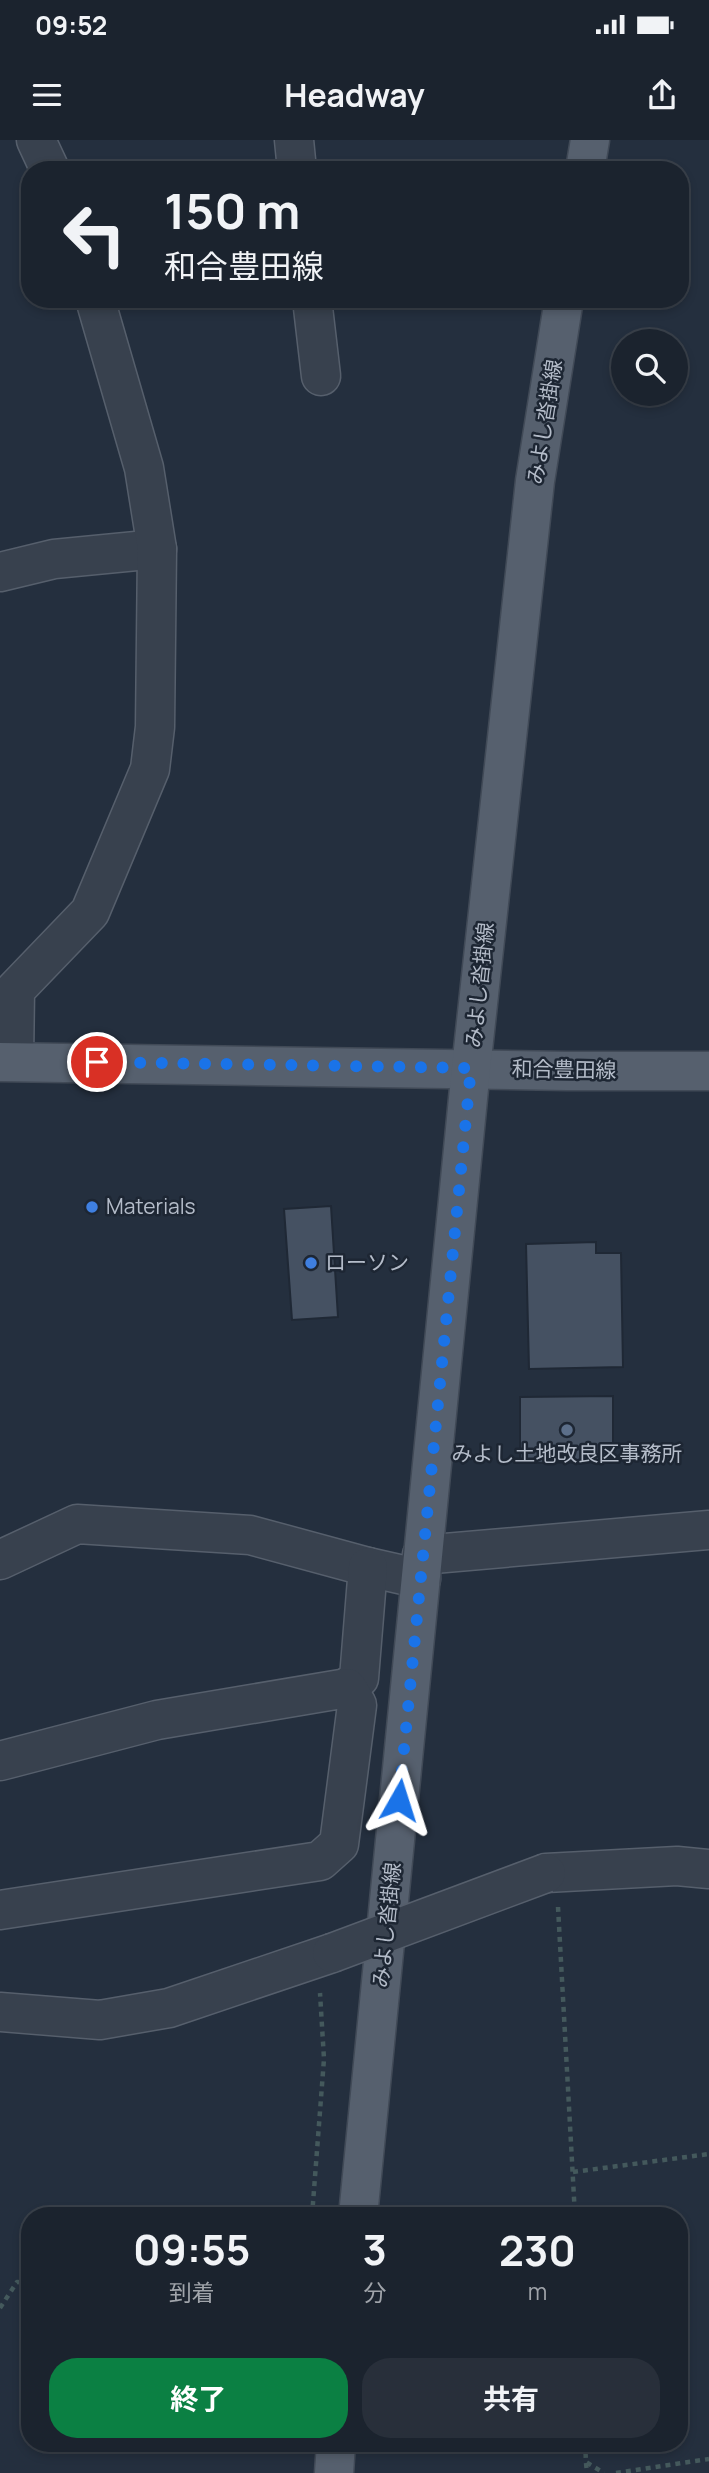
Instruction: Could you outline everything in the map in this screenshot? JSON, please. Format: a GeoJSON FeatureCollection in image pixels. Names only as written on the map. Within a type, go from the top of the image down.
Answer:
{"type":"FeatureCollection","features":[{"type":"Feature","properties":{"kind":"main road"},"geometry":{"type":"LineString","coordinates":[[586,161],[590,140]]}},
{"type":"Feature","properties":{"kind":"main road","name":"みよし沓掛線"},"geometry":{"type":"LineString","coordinates":[[359,2207],[471,1068],[535,481],[563,308]]}},
{"type":"Feature","properties":{"kind":"main road","name":"和合豊田線"},"geometry":{"type":"LineString","coordinates":[[7,1061],[709,1071]]}},
{"type":"Feature","properties":{"kind":"main road"},"geometry":{"type":"LineString","coordinates":[[334,2473],[335,2452]]}},
{"type":"Feature","properties":{"kind":"street"},"geometry":{"type":"LineString","coordinates":[[36,140],[46,161]]}},
{"type":"Feature","properties":{"kind":"street"},"geometry":{"type":"LineString","coordinates":[[294,140],[296,161]]}},
{"type":"Feature","properties":{"kind":"street"},"geometry":{"type":"LineString","coordinates":[[7,1061],[15,990],[90,912],[150,769],[155,727],[157,550],[144,468],[98,308]]}},
{"type":"Feature","properties":{"kind":"street"},"geometry":{"type":"LineString","coordinates":[[313,308],[321,376]]}},
{"type":"Feature","properties":{"kind":"street"},"geometry":{"type":"LineString","coordinates":[[0,572],[54,559],[157,550]]}},
{"type":"Feature","properties":{"kind":"street"},"geometry":{"type":"LineString","coordinates":[[0,1560],[77,1524],[250,1535],[368,1567],[422,1567],[709,1530]]}},
{"type":"Feature","properties":{"kind":"street"},"geometry":{"type":"LineString","coordinates":[[0,1761],[157,1720],[347,1688],[359,1678],[368,1567]]}},
{"type":"Feature","properties":{"kind":"street"},"geometry":{"type":"LineString","coordinates":[[0,1910],[320,1861],[339,1844],[357,1705],[347,1688]]}},
{"type":"Feature","properties":{"kind":"street"},"geometry":{"type":"LineString","coordinates":[[0,2011],[100,2020],[169,2008],[325,1955],[551,1872],[677,1866],[709,1869]]}},
{"type":"Feature","properties":{"kind":"path"},"geometry":{"type":"LineString","coordinates":[[551,1872],[575,2207]]}},
{"type":"Feature","properties":{"kind":"path"},"geometry":{"type":"LineString","coordinates":[[313,2207],[324,2059],[325,1955]]}},
{"type":"Feature","properties":{"kind":"path"},"geometry":{"type":"LineString","coordinates":[[573,2172],[709,2154]]}},
{"type":"Feature","properties":{"kind":"path"},"geometry":{"type":"LineString","coordinates":[[0,2308],[17,2283],[21,2283]]}},
{"type":"Feature","properties":{"kind":"path"},"geometry":{"type":"LineString","coordinates":[[585,2452],[587,2473]]}},
{"type":"Feature","properties":{"kind":"path"},"geometry":{"type":"LineString","coordinates":[[616,2473],[709,2459]]}},
{"type":"Feature","properties":{"kind":"path"},"geometry":{"type":"LineString","coordinates":[[586,2462],[604,2473]]}},
{"type":"Feature","properties":{"kind":"building","name":"ローソン"},"geometry":{"type":"Polygon","coordinates":[[[331,1206],[338,1317],[292,1320],[284,1209],[331,1206]]]}},
{"type":"Feature","properties":{"kind":"building"},"geometry":{"type":"Polygon","coordinates":[[[596,1242],[596,1253],[621,1253],[623,1367],[529,1369],[526,1244],[596,1242]]]}},
{"type":"Feature","properties":{"kind":"building","name":"みよし土地改良区事務所"},"geometry":{"type":"Polygon","coordinates":[[[613,1396],[613,1462],[520,1463],[520,1397],[613,1396]]]}},
{"type":"Feature","properties":{"kind":"place","name":"Materials"},"geometry":{"type":"Point","coordinates":[92,1207]}},
{"type":"Feature","properties":{"kind":"place","name":"ローソン"},"geometry":{"type":"Point","coordinates":[311,1263]}},
{"type":"Feature","properties":{"kind":"place","name":"みよし土地改良区事務所"},"geometry":{"type":"Point","coordinates":[567,1430]}},
{"type":"Feature","properties":{"kind":"route"},"geometry":{"type":"LineString","coordinates":[[97,1062],[471,1068],[399,1800]]}}]}
